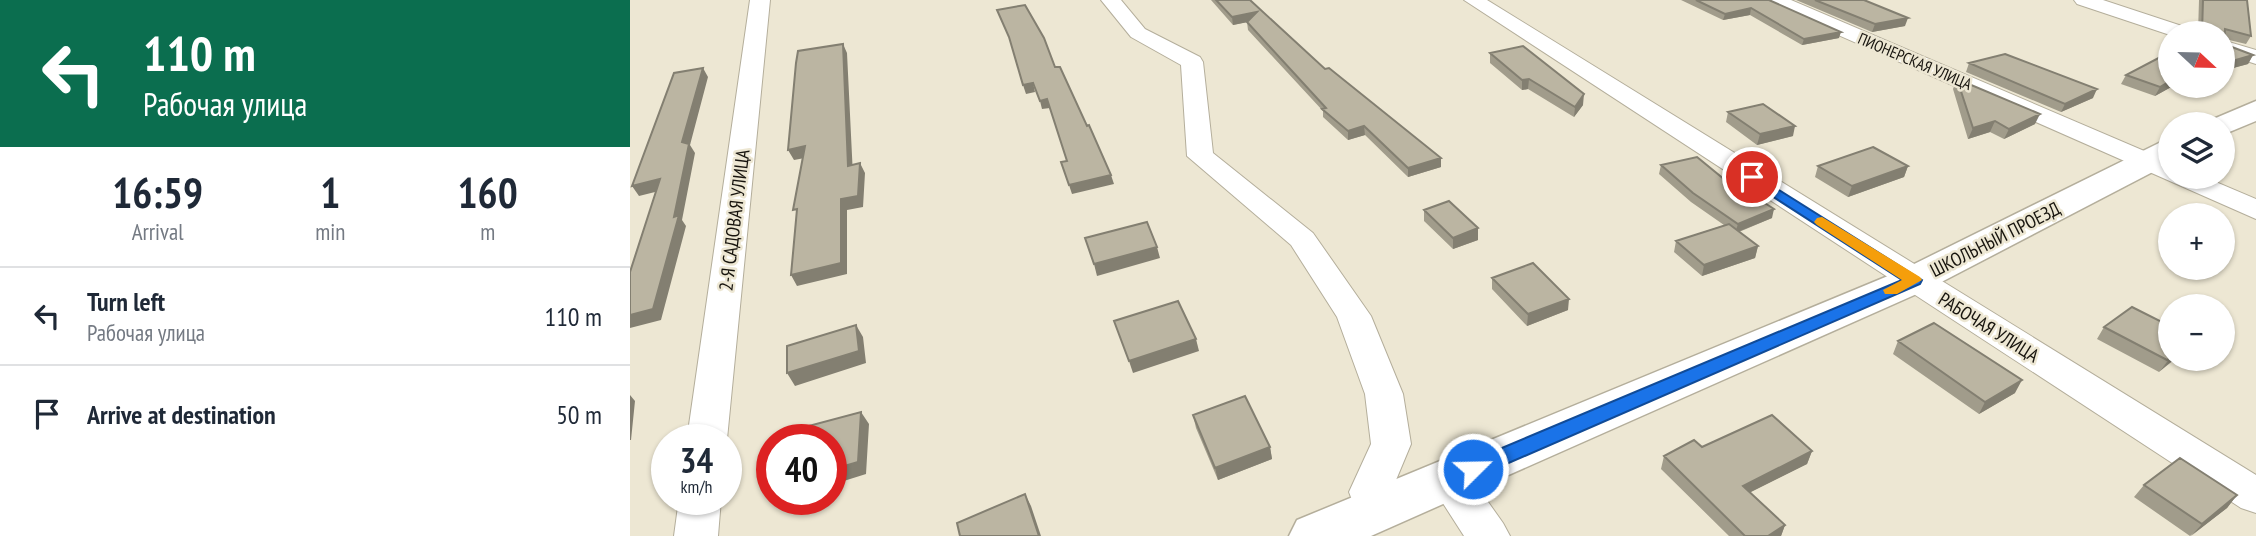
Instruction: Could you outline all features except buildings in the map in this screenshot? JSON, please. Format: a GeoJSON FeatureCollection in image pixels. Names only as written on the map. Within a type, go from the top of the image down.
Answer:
{"type":"FeatureCollection","features":[{"type":"Feature","properties":{"kind":"street","name":"2-Я САДОВАЯ УЛИЦА"},"geometry":{"type":"LineString","coordinates":[[709,424],[760,0]]}},
{"type":"Feature","properties":{"kind":"street"},"geometry":{"type":"LineString","coordinates":[[1111,0],[1138,33],[1192,62],[1200,156],[1302,239],[1354,316],[1384,394],[1391,444],[1370,492],[1375,509]]}},
{"type":"Feature","properties":{"kind":"street","name":"РАБОЧАЯ УЛИЦА"},"geometry":{"type":"LineString","coordinates":[[1474,0],[2256,496]]}},
{"type":"Feature","properties":{"kind":"street","name":"ПИОНЕРСКАЯ УЛИЦА"},"geometry":{"type":"LineString","coordinates":[[1775,0],[2158,161]]}},
{"type":"Feature","properties":{"kind":"street"},"geometry":{"type":"LineString","coordinates":[[2084,0],[2158,24]]}},
{"type":"Feature","properties":{"kind":"street"},"geometry":{"type":"LineString","coordinates":[[2235,50],[2256,57]]}},
{"type":"Feature","properties":{"kind":"street"},"geometry":{"type":"LineString","coordinates":[[2235,120],[2256,110]]}},
{"type":"Feature","properties":{"kind":"street","name":"ШКОЛЬНЫЙ ПРОЕЗД"},"geometry":{"type":"LineString","coordinates":[[1316,536],[1914,280],[2158,169]]}},
{"type":"Feature","properties":{"kind":"street","name":"ПИОНЕРСКАЯ УЛИЦА"},"geometry":{"type":"LineString","coordinates":[[2214,189],[2256,210]]}},
{"type":"Feature","properties":{"kind":"street"},"geometry":{"type":"LineString","coordinates":[[1449,480],[1488,536]]}},
{"type":"Feature","properties":{"kind":"street"},"geometry":{"type":"LineString","coordinates":[[696,536],[698,515]]}},
{"type":"Feature","properties":{"kind":"slow traffic"},"geometry":{"type":"LineString","coordinates":[[1822,222],[1914,280],[1891,290]]}},
{"type":"Feature","properties":{"kind":"route"},"geometry":{"type":"LineString","coordinates":[[1473,469],[1914,280],[1752,177]]}}]}
